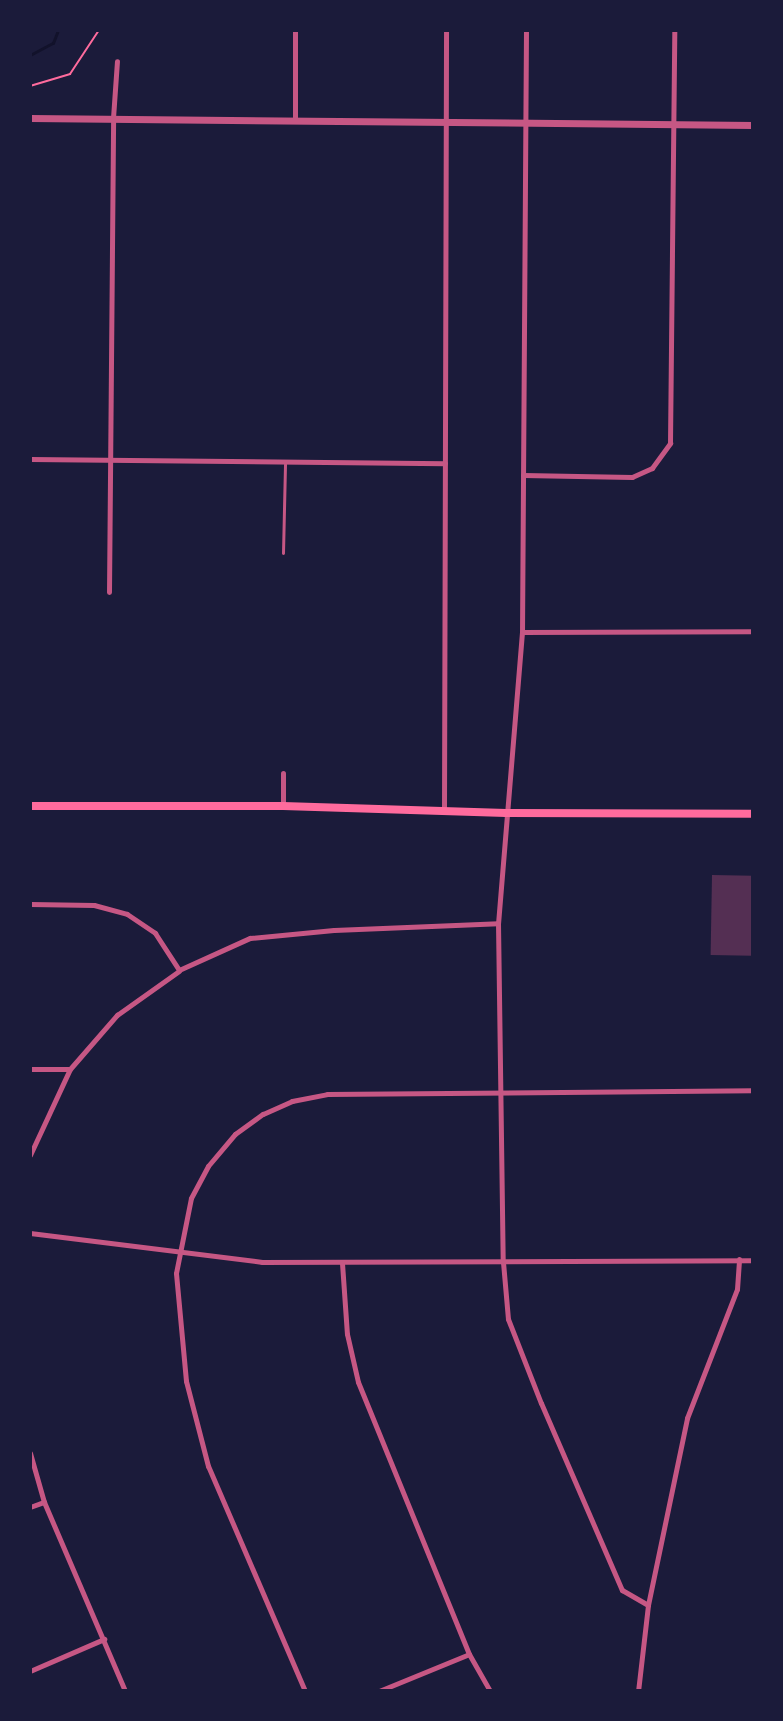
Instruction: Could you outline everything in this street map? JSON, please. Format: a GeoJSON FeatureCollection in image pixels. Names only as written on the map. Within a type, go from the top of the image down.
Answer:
{"type":"FeatureCollection","features":[{"type":"Feature","properties":{"kind":"main road"},"geometry":{"type":"LineString","coordinates":[[30,806],[283,806],[506,813],[753,814]]}},
{"type":"Feature","properties":{"kind":"street"},"geometry":{"type":"LineString","coordinates":[[295,30],[295,120]]}},
{"type":"Feature","properties":{"kind":"street"},"geometry":{"type":"LineString","coordinates":[[444,811],[446,30]]}},
{"type":"Feature","properties":{"kind":"street"},"geometry":{"type":"LineString","coordinates":[[526,30],[522,632],[498,923],[503,1262],[508,1319],[541,1403],[622,1590],[648,1605]]}},
{"type":"Feature","properties":{"kind":"street"},"geometry":{"type":"LineString","coordinates":[[523,475],[632,477],[652,468],[670,443],[674,30]]}},
{"type":"Feature","properties":{"kind":"street"},"geometry":{"type":"LineString","coordinates":[[109,592],[113,118],[117,61]]}},
{"type":"Feature","properties":{"kind":"street"},"geometry":{"type":"LineString","coordinates":[[30,118],[753,125]]}},
{"type":"Feature","properties":{"kind":"street"},"geometry":{"type":"LineString","coordinates":[[30,459],[445,463]]}},
{"type":"Feature","properties":{"kind":"street"},"geometry":{"type":"LineString","coordinates":[[522,632],[753,631]]}},
{"type":"Feature","properties":{"kind":"street"},"geometry":{"type":"LineString","coordinates":[[283,773],[283,806]]}},
{"type":"Feature","properties":{"kind":"street"},"geometry":{"type":"LineString","coordinates":[[30,904],[94,905],[127,914],[155,933],[179,970]]}},
{"type":"Feature","properties":{"kind":"street"},"geometry":{"type":"LineString","coordinates":[[30,1155],[70,1069],[117,1015],[179,970],[250,938],[334,930],[498,923]]}},
{"type":"Feature","properties":{"kind":"street"},"geometry":{"type":"LineString","coordinates":[[30,1069],[70,1069]]}},
{"type":"Feature","properties":{"kind":"street"},"geometry":{"type":"LineString","coordinates":[[305,1691],[208,1466],[181,1352],[176,1299],[179,1251],[191,1198],[224,1145],[248,1124],[292,1101],[327,1094],[753,1090]]}},
{"type":"Feature","properties":{"kind":"street"},"geometry":{"type":"LineString","coordinates":[[30,1233],[262,1262],[753,1260]]}},
{"type":"Feature","properties":{"kind":"street"},"geometry":{"type":"LineString","coordinates":[[638,1691],[648,1605],[687,1418],[737,1289],[739,1259]]}},
{"type":"Feature","properties":{"kind":"street"},"geometry":{"type":"LineString","coordinates":[[342,1263],[347,1334],[358,1382],[469,1654],[490,1691]]}},
{"type":"Feature","properties":{"kind":"street"},"geometry":{"type":"LineString","coordinates":[[30,1453],[44,1502],[125,1691]]}},
{"type":"Feature","properties":{"kind":"street"},"geometry":{"type":"LineString","coordinates":[[30,1507],[44,1502]]}},
{"type":"Feature","properties":{"kind":"street"},"geometry":{"type":"LineString","coordinates":[[30,1671],[104,1639]]}},
{"type":"Feature","properties":{"kind":"street"},"geometry":{"type":"LineString","coordinates":[[379,1691],[469,1654]]}},
{"type":"Feature","properties":{"kind":"lane"},"geometry":{"type":"LineString","coordinates":[[283,553],[285,460]]}},
{"type":"Feature","properties":{"kind":"path"},"geometry":{"type":"LineString","coordinates":[[30,86],[70,74],[99,30]]}},
{"type":"Feature","properties":{"kind":"building"},"geometry":{"type":"Polygon","coordinates":[[[712,875],[753,876],[752,956],[711,955],[712,875]]]}},
{"type":"Feature","properties":{"kind":"waterway"},"geometry":{"type":"LineString","coordinates":[[30,55],[53,43],[58,30]]}}]}
